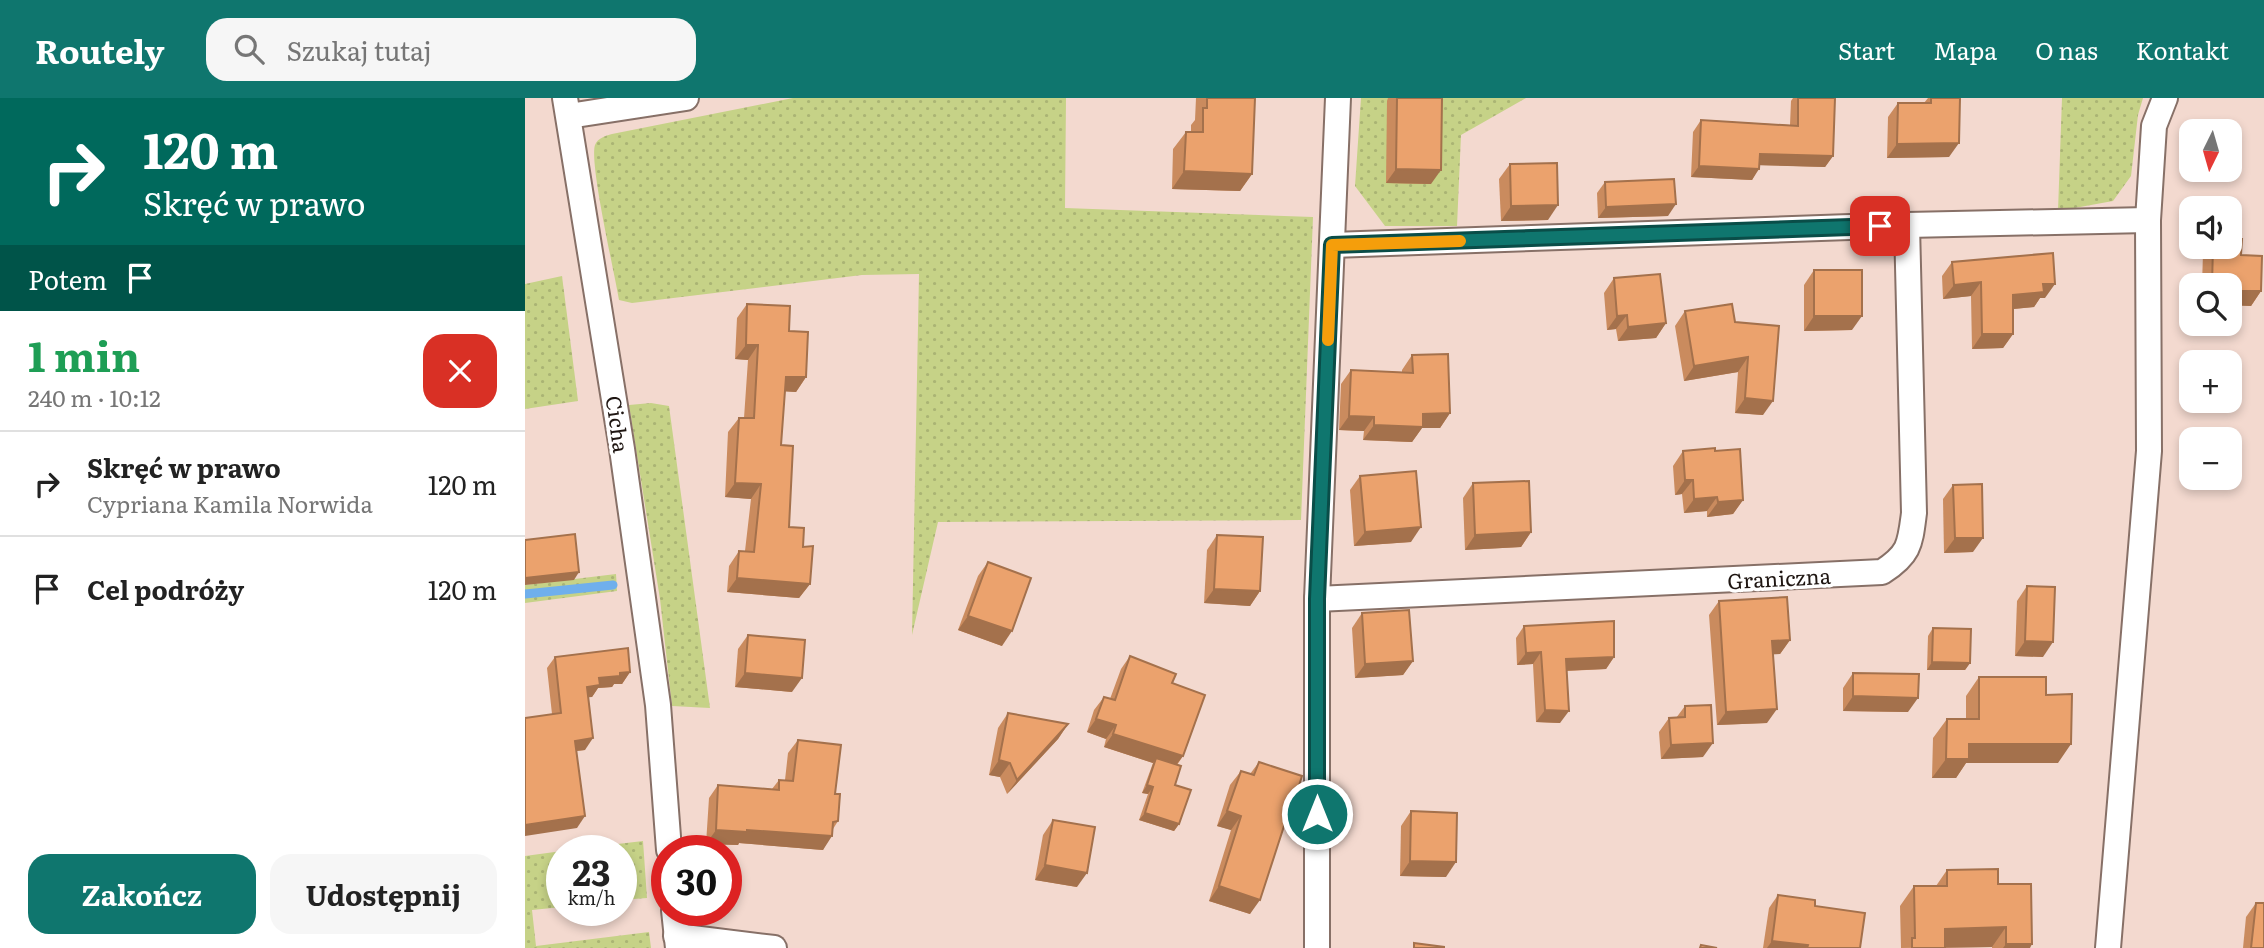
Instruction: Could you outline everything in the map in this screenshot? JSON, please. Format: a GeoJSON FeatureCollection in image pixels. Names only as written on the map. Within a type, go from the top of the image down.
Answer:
{"type":"FeatureCollection","features":[{"type":"Feature","properties":{"kind":"street","name":"Cicha"},"geometry":{"type":"LineString","coordinates":[[668,835],[658,705],[617,411],[567,107],[686,98]]}},
{"type":"Feature","properties":{"kind":"street"},"geometry":{"type":"LineString","coordinates":[[1317,948],[1317,599],[1338,98]]}},
{"type":"Feature","properties":{"kind":"street"},"geometry":{"type":"LineString","coordinates":[[2108,948],[2149,451],[2148,220],[2154,127],[2165,98]]}},
{"type":"Feature","properties":{"kind":"street"},"geometry":{"type":"LineString","coordinates":[[1332,245],[1907,225],[2148,220]]}},
{"type":"Feature","properties":{"kind":"street","name":"Graniczna"},"geometry":{"type":"LineString","coordinates":[[1317,599],[1882,572],[1897,562],[1910,547],[1914,513],[1907,225]]}},
{"type":"Feature","properties":{"kind":"street"},"geometry":{"type":"LineString","coordinates":[[677,942],[774,948]]}},
{"type":"Feature","properties":{"kind":"green space"},"geometry":{"type":"Polygon","coordinates":[[[793,98],[1066,98],[1065,208],[1313,217],[1301,520],[938,522],[912,635],[919,274],[862,275],[632,303],[619,300],[596,173],[594,156],[598,141],[612,134],[793,98]]]}},
{"type":"Feature","properties":{"kind":"green space"},"geometry":{"type":"Polygon","coordinates":[[[1361,98],[1526,98],[1461,135],[1457,226],[1385,226],[1355,186],[1361,98]]]}},
{"type":"Feature","properties":{"kind":"green space"},"geometry":{"type":"Polygon","coordinates":[[[2062,98],[2143,98],[2138,115],[2131,176],[2113,201],[2058,211],[2062,98]]]}},
{"type":"Feature","properties":{"kind":"green space"},"geometry":{"type":"Polygon","coordinates":[[[562,276],[578,401],[525,409],[525,284],[562,276]]]}},
{"type":"Feature","properties":{"kind":"green space"},"geometry":{"type":"Polygon","coordinates":[[[651,403],[669,406],[710,708],[672,706],[660,599],[629,405],[651,403]]]}},
{"type":"Feature","properties":{"kind":"green space"},"geometry":{"type":"Polygon","coordinates":[[[616,574],[617,591],[525,603],[525,585],[616,574]]]}},
{"type":"Feature","properties":{"kind":"green space"},"geometry":{"type":"Polygon","coordinates":[[[643,841],[647,898],[637,899],[637,842],[643,841]]]}},
{"type":"Feature","properties":{"kind":"green space"},"geometry":{"type":"Polygon","coordinates":[[[546,853],[546,909],[532,910],[536,946],[649,932],[651,948],[525,948],[525,856],[546,853]]]}},
{"type":"Feature","properties":{"kind":"building"},"geometry":{"type":"Polygon","coordinates":[[[1207,98],[1255,98],[1252,174],[1184,171],[1186,132],[1203,132],[1203,108],[1207,108],[1207,98]]]}},
{"type":"Feature","properties":{"kind":"building"},"geometry":{"type":"Polygon","coordinates":[[[1397,98],[1442,98],[1441,170],[1396,169],[1397,98]]]}},
{"type":"Feature","properties":{"kind":"building"},"geometry":{"type":"Polygon","coordinates":[[[1798,98],[1835,98],[1833,156],[1760,154],[1759,169],[1699,166],[1701,120],[1798,126],[1798,98]]]}},
{"type":"Feature","properties":{"kind":"building"},"geometry":{"type":"Polygon","coordinates":[[[1931,98],[1960,98],[1959,143],[1897,144],[1898,103],[1931,103],[1931,98]]]}},
{"type":"Feature","properties":{"kind":"building"},"geometry":{"type":"Polygon","coordinates":[[[1557,163],[1558,205],[1511,206],[1510,164],[1557,163]]]}},
{"type":"Feature","properties":{"kind":"building"},"geometry":{"type":"Polygon","coordinates":[[[1674,179],[1676,204],[1606,207],[1605,182],[1674,179]]]}},
{"type":"Feature","properties":{"kind":"building"},"geometry":{"type":"Polygon","coordinates":[[[2053,253],[2055,284],[2043,284],[2044,292],[2013,295],[2013,334],[1982,334],[1981,282],[1954,285],[1952,262],[2053,253]]]}},
{"type":"Feature","properties":{"kind":"building"},"geometry":{"type":"Polygon","coordinates":[[[2242,255],[2262,256],[2261,291],[2242,291],[2242,273],[2212,273],[2213,259],[2242,259],[2242,255]]]}},
{"type":"Feature","properties":{"kind":"building"},"geometry":{"type":"Polygon","coordinates":[[[1814,270],[1862,270],[1862,316],[1814,316],[1814,270]]]}},
{"type":"Feature","properties":{"kind":"building"},"geometry":{"type":"Polygon","coordinates":[[[1660,274],[1666,323],[1628,327],[1627,315],[1617,316],[1614,278],[1660,274]]]}},
{"type":"Feature","properties":{"kind":"building"},"geometry":{"type":"Polygon","coordinates":[[[747,304],[790,306],[789,331],[808,332],[806,377],[786,377],[781,445],[793,446],[789,527],[804,528],[803,547],[813,546],[810,584],[737,578],[739,551],[754,552],[761,484],[735,483],[739,418],[754,418],[758,345],[746,345],[747,304]]]}},
{"type":"Feature","properties":{"kind":"building"},"geometry":{"type":"Polygon","coordinates":[[[1732,304],[1735,322],[1779,326],[1773,401],[1745,398],[1748,357],[1694,366],[1685,311],[1732,304]]]}},
{"type":"Feature","properties":{"kind":"building"},"geometry":{"type":"Polygon","coordinates":[[[1448,354],[1450,413],[1423,414],[1423,427],[1374,425],[1374,417],[1349,416],[1351,370],[1413,373],[1412,355],[1448,354]]]}},
{"type":"Feature","properties":{"kind":"building"},"geometry":{"type":"Polygon","coordinates":[[[1715,448],[1715,451],[1740,449],[1743,500],[1718,502],[1717,497],[1694,499],[1693,480],[1685,480],[1683,451],[1715,448]]]}},
{"type":"Feature","properties":{"kind":"building"},"geometry":{"type":"Polygon","coordinates":[[[1416,471],[1421,527],[1365,532],[1360,476],[1416,471]]]}},
{"type":"Feature","properties":{"kind":"building"},"geometry":{"type":"Polygon","coordinates":[[[1529,481],[1531,532],[1475,535],[1473,483],[1529,481]]]}},
{"type":"Feature","properties":{"kind":"building"},"geometry":{"type":"Polygon","coordinates":[[[1982,484],[1983,538],[1955,538],[1953,485],[1982,484]]]}},
{"type":"Feature","properties":{"kind":"building"},"geometry":{"type":"Polygon","coordinates":[[[575,534],[579,572],[525,578],[525,540],[575,534]]]}},
{"type":"Feature","properties":{"kind":"building"},"geometry":{"type":"Polygon","coordinates":[[[1217,535],[1263,537],[1260,591],[1214,589],[1217,535]]]}},
{"type":"Feature","properties":{"kind":"building"},"geometry":{"type":"Polygon","coordinates":[[[988,562],[1031,578],[1012,631],[968,616],[988,562]]]}},
{"type":"Feature","properties":{"kind":"building"},"geometry":{"type":"Polygon","coordinates":[[[2027,586],[2055,587],[2053,642],[2025,641],[2027,586]]]}},
{"type":"Feature","properties":{"kind":"building"},"geometry":{"type":"Polygon","coordinates":[[[1787,597],[1790,640],[1772,641],[1777,709],[1726,712],[1719,601],[1787,597]]]}},
{"type":"Feature","properties":{"kind":"building"},"geometry":{"type":"Polygon","coordinates":[[[1409,610],[1413,661],[1365,664],[1362,613],[1409,610]]]}},
{"type":"Feature","properties":{"kind":"building"},"geometry":{"type":"Polygon","coordinates":[[[1614,621],[1614,657],[1566,659],[1569,711],[1545,710],[1541,652],[1526,653],[1524,626],[1614,621]]]}},
{"type":"Feature","properties":{"kind":"building"},"geometry":{"type":"Polygon","coordinates":[[[1933,628],[1971,629],[1970,663],[1932,662],[1933,628]]]}},
{"type":"Feature","properties":{"kind":"building"},"geometry":{"type":"Polygon","coordinates":[[[748,635],[805,640],[802,678],[745,673],[748,635]]]}},
{"type":"Feature","properties":{"kind":"building"},"geometry":{"type":"Polygon","coordinates":[[[628,648],[630,672],[599,678],[600,685],[587,687],[593,738],[575,741],[585,816],[525,825],[525,718],[561,713],[555,657],[628,648]]]}},
{"type":"Feature","properties":{"kind":"building"},"geometry":{"type":"Polygon","coordinates":[[[1130,656],[1176,674],[1172,683],[1205,695],[1183,756],[1113,734],[1116,725],[1096,719],[1104,697],[1115,700],[1130,656]]]}},
{"type":"Feature","properties":{"kind":"building"},"geometry":{"type":"Polygon","coordinates":[[[1853,673],[1919,674],[1918,698],[1853,696],[1853,673]]]}},
{"type":"Feature","properties":{"kind":"building"},"geometry":{"type":"Polygon","coordinates":[[[1979,677],[2046,677],[2046,695],[2072,694],[2071,744],[1969,744],[1969,759],[1946,759],[1947,719],[1979,719],[1979,677]]]}},
{"type":"Feature","properties":{"kind":"building"},"geometry":{"type":"Polygon","coordinates":[[[1711,705],[1713,743],[1671,745],[1669,718],[1685,717],[1685,706],[1711,705]]]}},
{"type":"Feature","properties":{"kind":"building"},"geometry":{"type":"Polygon","coordinates":[[[1008,713],[1068,724],[1017,780],[1010,763],[999,760],[1008,713]]]}},
{"type":"Feature","properties":{"kind":"building"},"geometry":{"type":"Polygon","coordinates":[[[798,740],[841,745],[835,794],[840,794],[838,821],[833,822],[832,836],[716,830],[718,785],[779,790],[779,780],[793,781],[798,740]]]}},
{"type":"Feature","properties":{"kind":"building"},"geometry":{"type":"Polygon","coordinates":[[[1156,758],[1181,766],[1175,785],[1191,790],[1179,824],[1145,813],[1153,787],[1147,785],[1156,758]]]}},
{"type":"Feature","properties":{"kind":"building"},"geometry":{"type":"Polygon","coordinates":[[[1259,762],[1302,776],[1260,900],[1219,886],[1241,816],[1227,811],[1241,771],[1254,775],[1259,762]]]}},
{"type":"Feature","properties":{"kind":"building"},"geometry":{"type":"Polygon","coordinates":[[[1411,811],[1457,813],[1456,862],[1410,861],[1411,811]]]}},
{"type":"Feature","properties":{"kind":"building"},"geometry":{"type":"Polygon","coordinates":[[[1053,820],[1095,827],[1087,873],[1045,865],[1053,820]]]}},
{"type":"Feature","properties":{"kind":"building"},"geometry":{"type":"Polygon","coordinates":[[[1998,869],[1998,884],[2031,884],[2032,944],[2006,944],[2006,927],[1945,929],[1945,948],[1912,948],[1912,938],[1915,938],[1914,886],[1947,886],[1947,870],[1998,869]]]}},
{"type":"Feature","properties":{"kind":"building"},"geometry":{"type":"Polygon","coordinates":[[[1778,895],[1815,900],[1815,906],[1865,913],[1860,948],[1807,948],[1808,945],[1772,941],[1778,895]]]}},
{"type":"Feature","properties":{"kind":"building"},"geometry":{"type":"Polygon","coordinates":[[[2256,903],[2264,903],[2264,948],[2251,948],[2256,903]]]}},
{"type":"Feature","properties":{"kind":"building"},"geometry":{"type":"Polygon","coordinates":[[[1414,943],[1444,947],[1444,948],[1414,948],[1414,943]]]}},
{"type":"Feature","properties":{"kind":"waterway"},"geometry":{"type":"LineString","coordinates":[[525,594],[613,585]]}},
{"type":"Feature","properties":{"kind":"slow traffic"},"geometry":{"type":"LineString","coordinates":[[1328,340],[1332,245],[1460,241]]}},
{"type":"Feature","properties":{"kind":"route"},"geometry":{"type":"LineString","coordinates":[[1317,814],[1317,599],[1332,245],[1880,226]]}}]}
